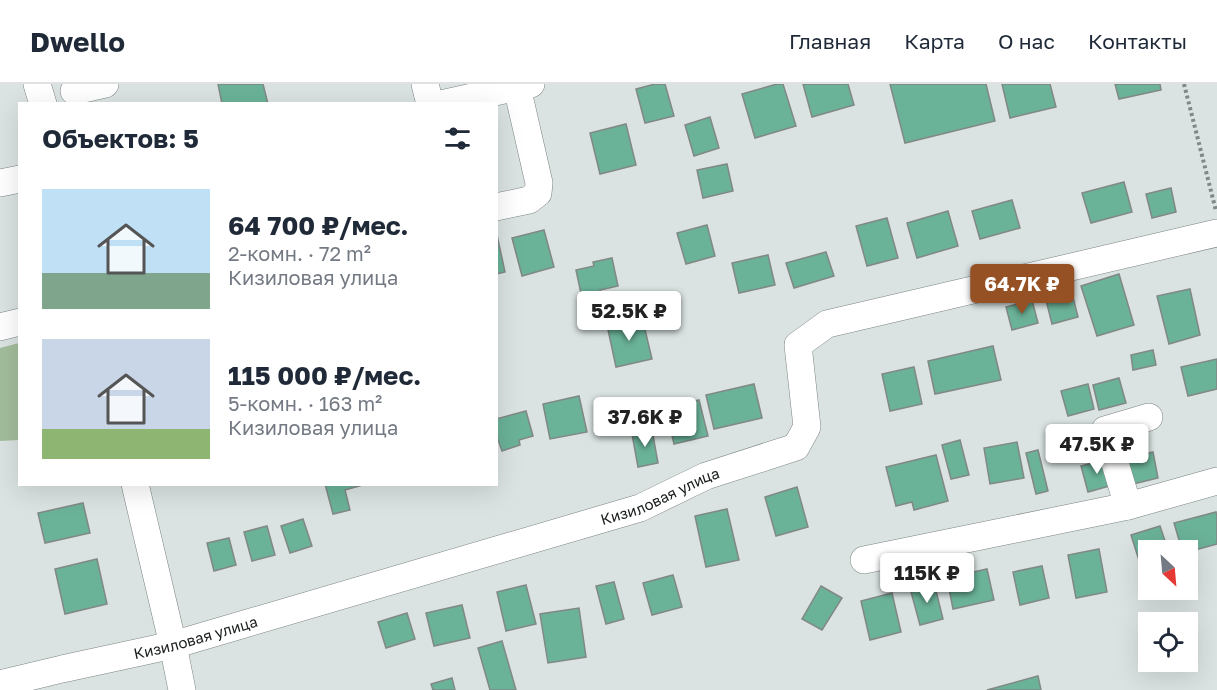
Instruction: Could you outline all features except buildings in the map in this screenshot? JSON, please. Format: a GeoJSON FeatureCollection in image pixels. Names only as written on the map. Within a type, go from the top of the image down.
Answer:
{"type":"FeatureCollection","features":[{"type":"Feature","properties":{"kind":"street"},"geometry":{"type":"LineString","coordinates":[[38,84],[42,102]]}},
{"type":"Feature","properties":{"kind":"street"},"geometry":{"type":"LineString","coordinates":[[75,93],[105,84]]}},
{"type":"Feature","properties":{"kind":"street"},"geometry":{"type":"LineString","coordinates":[[425,84],[430,102]]}},
{"type":"Feature","properties":{"kind":"street"},"geometry":{"type":"LineString","coordinates":[[450,102],[524,86],[539,183],[538,193],[529,200],[498,207]]}},
{"type":"Feature","properties":{"kind":"street"},"geometry":{"type":"LineString","coordinates":[[0,183],[18,179]]}},
{"type":"Feature","properties":{"kind":"street","name":"Кизиловая улица"},"geometry":{"type":"LineString","coordinates":[[0,684],[55,679],[640,508],[706,476],[796,447],[807,427],[798,345],[827,324],[1217,233]]}},
{"type":"Feature","properties":{"kind":"street"},"geometry":{"type":"LineString","coordinates":[[0,327],[18,322]]}},
{"type":"Feature","properties":{"kind":"street"},"geometry":{"type":"LineString","coordinates":[[1128,506],[1105,430],[1149,417]]}},
{"type":"Feature","properties":{"kind":"street"},"geometry":{"type":"LineString","coordinates":[[864,560],[1128,506],[1217,481]]}},
{"type":"Feature","properties":{"kind":"street"},"geometry":{"type":"LineString","coordinates":[[135,486],[182,690]]}},
{"type":"Feature","properties":{"kind":"path"},"geometry":{"type":"LineString","coordinates":[[1184,84],[1217,215]]}},
{"type":"Feature","properties":{"kind":"green space"},"geometry":{"type":"Polygon","coordinates":[[[18,343],[18,440],[0,441],[0,348],[18,343]]]}}]}
